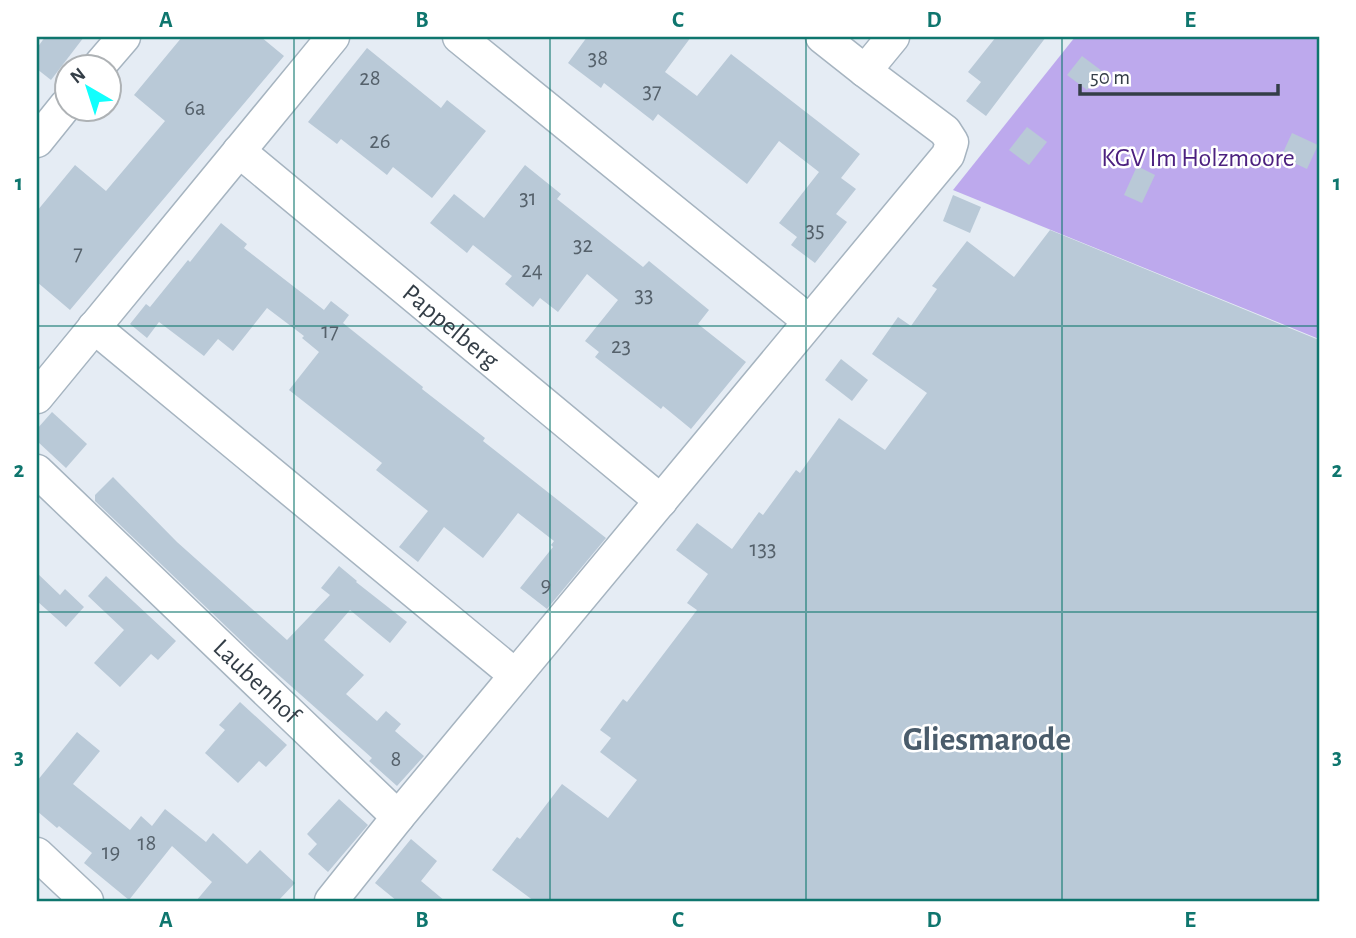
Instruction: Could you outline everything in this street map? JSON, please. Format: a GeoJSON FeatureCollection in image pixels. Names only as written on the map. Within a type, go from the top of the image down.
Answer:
{"type":"FeatureCollection","features":[{"type":"Feature","properties":{"kind":"street"},"geometry":{"type":"LineString","coordinates":[[111,52],[124,37]]}},
{"type":"Feature","properties":{"kind":"street"},"geometry":{"type":"LineString","coordinates":[[37,397],[333,37]]}},
{"type":"Feature","properties":{"kind":"street"},"geometry":{"type":"LineString","coordinates":[[459,37],[809,321]]}},
{"type":"Feature","properties":{"kind":"street"},"geometry":{"type":"LineString","coordinates":[[331,901],[948,155],[952,142],[945,131],[822,37]]}},
{"type":"Feature","properties":{"kind":"street"},"geometry":{"type":"LineString","coordinates":[[865,71],[893,37]]}},
{"type":"Feature","properties":{"kind":"street"},"geometry":{"type":"LineString","coordinates":[[37,141],[52,122]]}},
{"type":"Feature","properties":{"kind":"street","name":"Pappelberg"},"geometry":{"type":"LineString","coordinates":[[239,151],[661,501]]}},
{"type":"Feature","properties":{"kind":"street"},"geometry":{"type":"LineString","coordinates":[[94,327],[516,675]]}},
{"type":"Feature","properties":{"kind":"street","name":"Laubenhof"},"geometry":{"type":"LineString","coordinates":[[37,471],[398,817]]}},
{"type":"Feature","properties":{"kind":"street"},"geometry":{"type":"LineString","coordinates":[[37,854],[87,901]]}},
{"type":"Feature","properties":{"kind":"green space","name":"KGV Im Holzmoore"},"geometry":{"type":"Polygon","coordinates":[[[1075,37],[1319,37],[1319,339],[953,190],[1075,37]]]}},
{"type":"Feature","properties":{"kind":"building"},"geometry":{"type":"Polygon","coordinates":[[[45,37],[84,37],[72,52],[52,52],[51,80],[37,69],[37,48],[45,37]]]}},
{"type":"Feature","properties":{"kind":"building"},"geometry":{"type":"Polygon","coordinates":[[[182,37],[261,37],[284,56],[70,310],[37,282],[37,211],[75,165],[106,191],[165,121],[134,95],[182,37]]]}},
{"type":"Feature","properties":{"kind":"building"},"geometry":{"type":"Polygon","coordinates":[[[587,37],[691,37],[665,72],[697,96],[731,54],[860,154],[841,178],[856,189],[836,214],[847,222],[815,263],[791,245],[797,237],[779,223],[819,172],[779,141],[747,184],[658,114],[653,121],[604,83],[601,88],[568,63],[587,37]]]}},
{"type":"Feature","properties":{"kind":"building"},"geometry":{"type":"Polygon","coordinates":[[[996,37],[1046,37],[986,116],[966,101],[981,82],[968,72],[996,37]]]}},
{"type":"Feature","properties":{"kind":"building"},"geometry":{"type":"Polygon","coordinates":[[[367,48],[441,108],[447,100],[486,131],[432,198],[393,167],[387,175],[341,139],[337,144],[308,122],[367,48]]]}},
{"type":"Feature","properties":{"kind":"building"},"geometry":{"type":"Polygon","coordinates":[[[1082,56],[1102,71],[1087,90],[1067,75],[1082,56]]]}},
{"type":"Feature","properties":{"kind":"building"},"geometry":{"type":"Polygon","coordinates":[[[1027,127],[1047,142],[1029,165],[1009,150],[1027,127]]]}},
{"type":"Feature","properties":{"kind":"building"},"geometry":{"type":"Polygon","coordinates":[[[1292,133],[1318,145],[1307,169],[1281,157],[1292,133]]]}},
{"type":"Feature","properties":{"kind":"building"},"geometry":{"type":"Polygon","coordinates":[[[525,165],[561,194],[557,199],[643,267],[649,261],[709,310],[698,324],[746,362],[691,429],[595,357],[599,352],[585,341],[618,300],[587,274],[558,312],[540,298],[533,307],[505,284],[512,276],[473,245],[467,253],[430,223],[454,194],[484,218],[525,165]]]}},
{"type":"Feature","properties":{"kind":"building"},"geometry":{"type":"Polygon","coordinates":[[[1137,166],[1155,175],[1142,203],[1124,195],[1137,166]]]}},
{"type":"Feature","properties":{"kind":"building"},"geometry":{"type":"Polygon","coordinates":[[[953,195],[981,207],[970,233],[943,221],[953,195]]]}},
{"type":"Feature","properties":{"kind":"building"},"geometry":{"type":"Polygon","coordinates":[[[221,223],[247,244],[244,248],[324,310],[331,301],[349,315],[343,323],[485,438],[483,441],[606,538],[547,609],[520,588],[553,547],[551,545],[554,541],[518,513],[483,558],[444,527],[418,562],[399,547],[428,511],[376,470],[382,463],[289,390],[319,352],[302,338],[304,336],[267,308],[233,351],[218,339],[204,356],[159,322],[147,338],[130,324],[146,304],[150,307],[221,223]]]}},
{"type":"Feature","properties":{"kind":"building"},"geometry":{"type":"Polygon","coordinates":[[[1050,230],[1319,340],[1319,901],[534,901],[492,870],[517,837],[520,839],[562,784],[608,818],[637,780],[600,752],[611,738],[600,730],[623,699],[627,702],[697,610],[687,603],[708,574],[676,550],[697,523],[732,549],[759,512],[763,515],[796,470],[800,473],[839,418],[885,450],[927,393],[872,354],[898,317],[911,326],[937,289],[932,286],[967,241],[1014,277],[1050,230]]]}},
{"type":"Feature","properties":{"kind":"building"},"geometry":{"type":"Polygon","coordinates":[[[841,359],[868,380],[852,401],[825,380],[841,359]]]}},
{"type":"Feature","properties":{"kind":"building"},"geometry":{"type":"Polygon","coordinates":[[[52,412],[87,444],[66,468],[37,441],[37,429],[52,412]]]}},
{"type":"Feature","properties":{"kind":"building"},"geometry":{"type":"Polygon","coordinates":[[[113,477],[177,542],[287,640],[330,595],[321,588],[339,566],[407,622],[390,643],[350,610],[324,640],[364,675],[346,694],[377,721],[386,711],[401,724],[395,731],[424,756],[397,786],[369,761],[372,758],[256,655],[95,501],[95,495],[113,477]]]}},
{"type":"Feature","properties":{"kind":"building"},"geometry":{"type":"Polygon","coordinates":[[[37,573],[60,595],[65,589],[84,607],[66,627],[37,601],[37,573]]]}},
{"type":"Feature","properties":{"kind":"building"},"geometry":{"type":"Polygon","coordinates":[[[106,576],[176,641],[158,660],[151,654],[120,687],[94,663],[124,630],[88,596],[106,576]]]}},
{"type":"Feature","properties":{"kind":"building"},"geometry":{"type":"Polygon","coordinates":[[[240,702],[287,745],[266,767],[259,761],[238,783],[205,753],[225,730],[219,725],[240,702]]]}},
{"type":"Feature","properties":{"kind":"building"},"geometry":{"type":"Polygon","coordinates":[[[77,732],[100,751],[73,784],[130,830],[141,816],[152,826],[165,809],[206,842],[213,833],[247,864],[260,850],[295,883],[278,901],[196,901],[212,882],[172,846],[129,900],[84,863],[92,853],[37,811],[37,781],[77,732]]]}},
{"type":"Feature","properties":{"kind":"building"},"geometry":{"type":"Polygon","coordinates":[[[339,799],[368,825],[328,872],[308,854],[317,844],[307,834],[339,799]]]}},
{"type":"Feature","properties":{"kind":"building"},"geometry":{"type":"Polygon","coordinates":[[[411,839],[437,861],[421,881],[445,901],[397,901],[375,883],[411,839]]]}},
{"type":"Feature","properties":{"kind":"district","name":"Gliesmarode"},"geometry":{"type":"Point","coordinates":[987,740]}}]}
